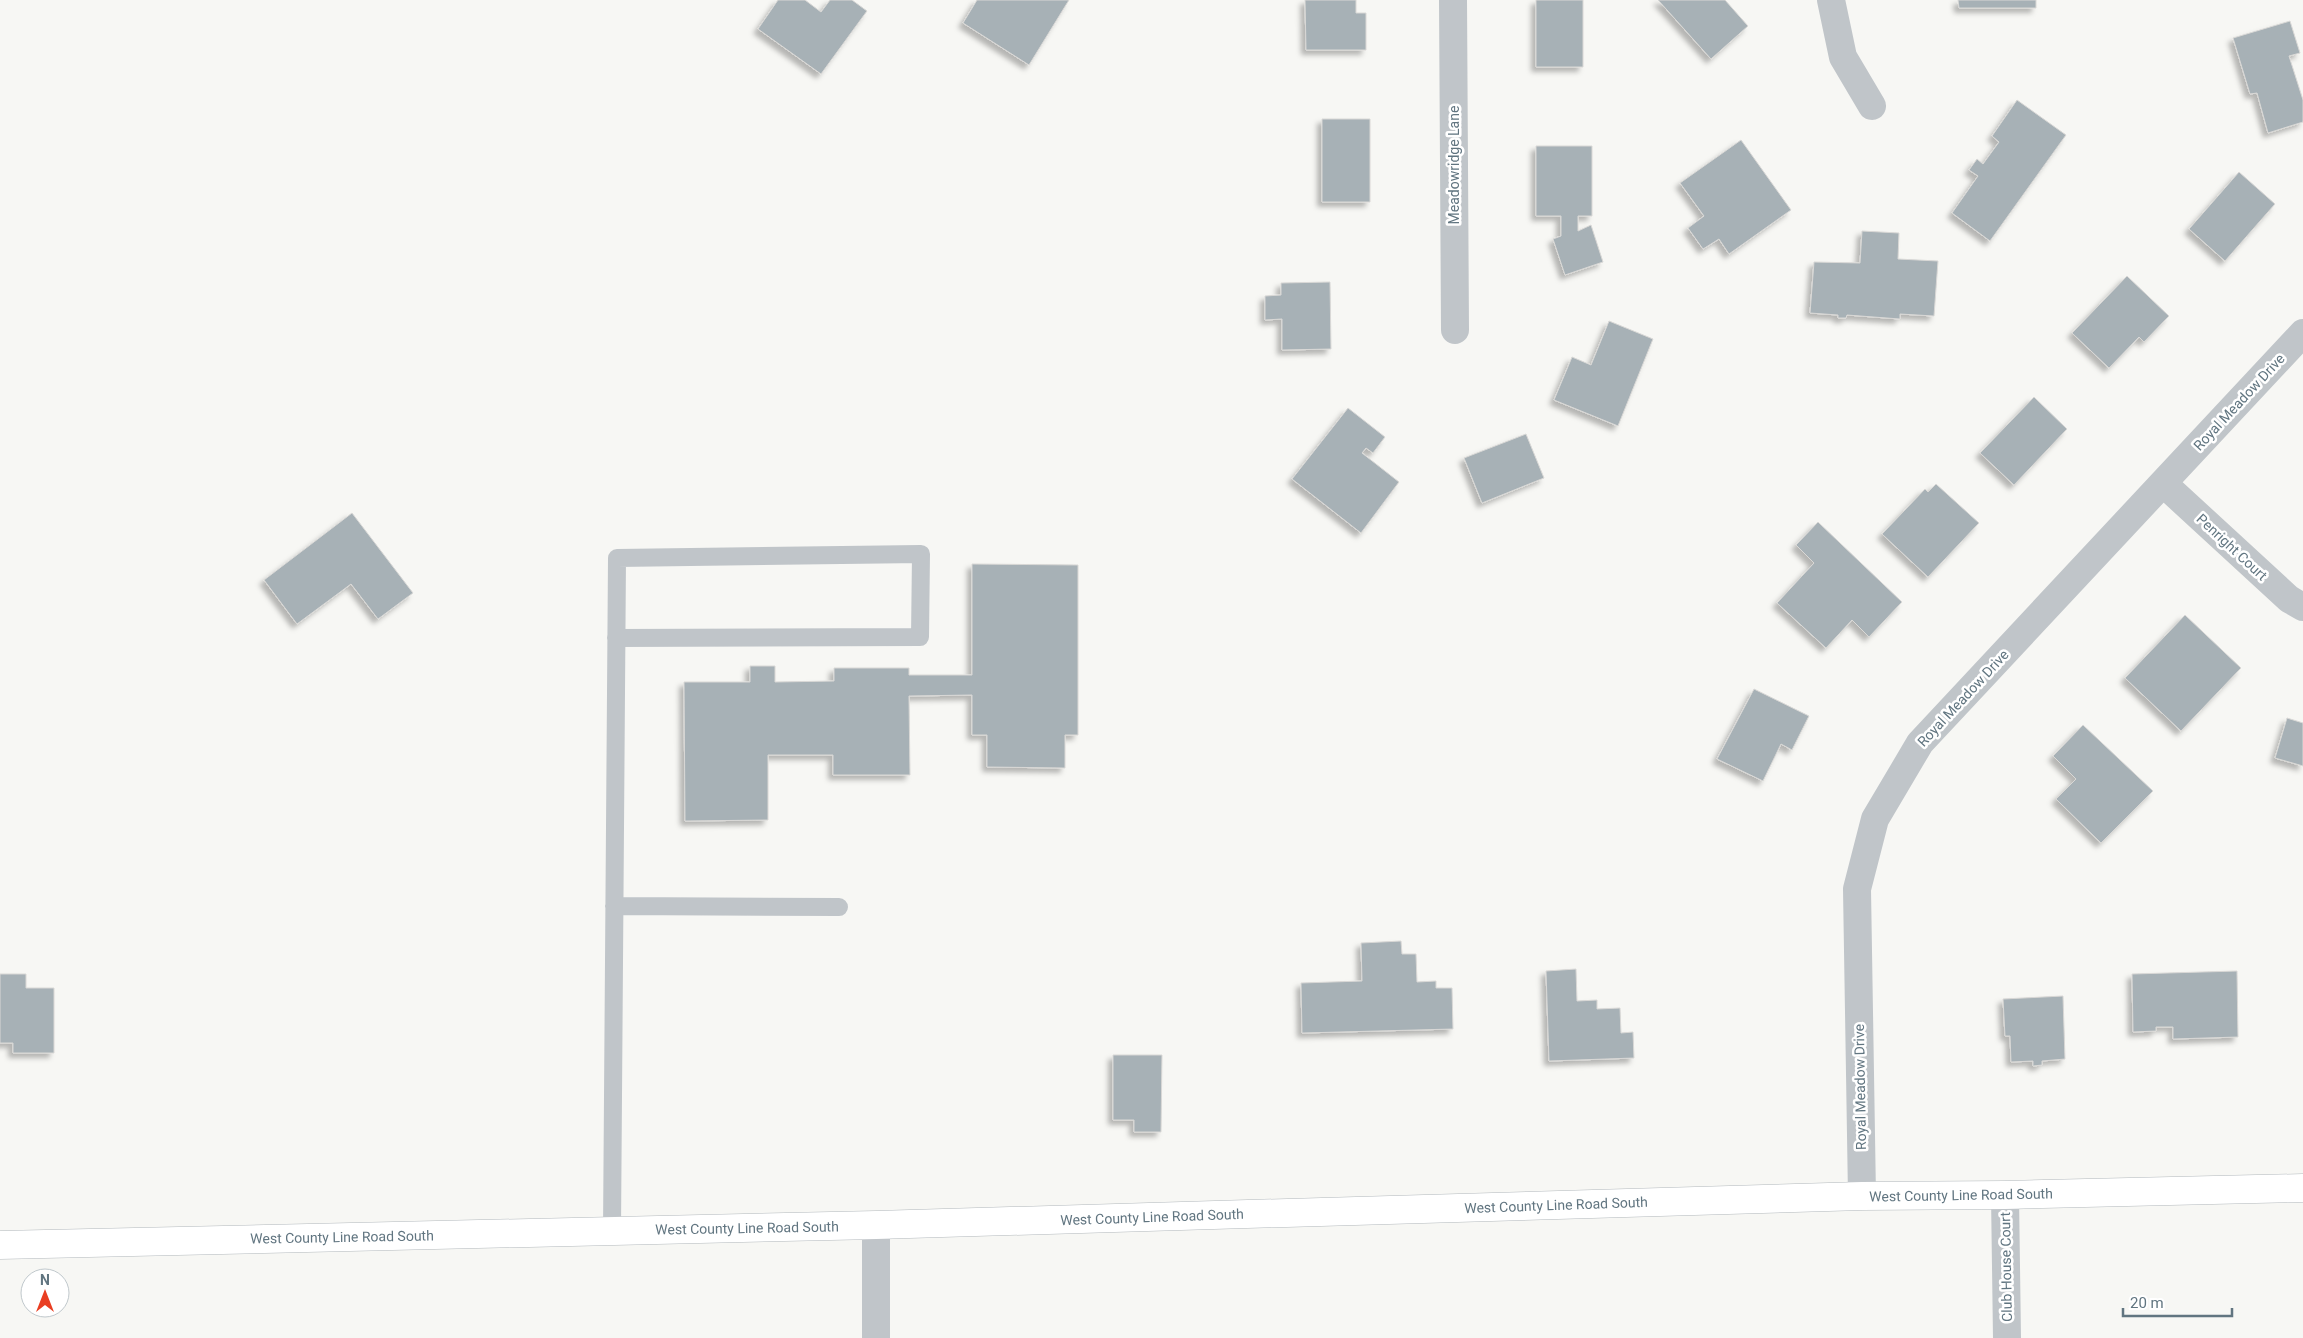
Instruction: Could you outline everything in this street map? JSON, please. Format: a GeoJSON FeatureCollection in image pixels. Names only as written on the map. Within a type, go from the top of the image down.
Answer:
{"type":"FeatureCollection","features":[{"type":"Feature","properties":{"kind":"main road","name":"West County Line Road South"},"geometry":{"type":"LineString","coordinates":[[0,1245],[876,1225],[1862,1196],[2005,1195],[2303,1188]]}},
{"type":"Feature","properties":{"kind":"street","name":"Meadowridge Lane"},"geometry":{"type":"LineString","coordinates":[[1453,0],[1454,330]]}},
{"type":"Feature","properties":{"kind":"street"},"geometry":{"type":"LineString","coordinates":[[1831,0],[1843,57],[1872,106]]}},
{"type":"Feature","properties":{"kind":"street","name":"Royal Meadow Drive"},"geometry":{"type":"LineString","coordinates":[[1862,1196],[1857,889],[1876,818],[1920,742],[2164,484],[2303,333]]}},
{"type":"Feature","properties":{"kind":"street","name":"Penright Court"},"geometry":{"type":"LineString","coordinates":[[2164,484],[2289,600],[2303,607]]}},
{"type":"Feature","properties":{"kind":"street","name":"Club House Court"},"geometry":{"type":"LineString","coordinates":[[2005,1195],[2007,1338]]}},
{"type":"Feature","properties":{"kind":"street"},"geometry":{"type":"LineString","coordinates":[[876,1225],[876,1338]]}},
{"type":"Feature","properties":{"kind":"lane"},"geometry":{"type":"LineString","coordinates":[[612,1231],[614,906],[616,638],[617,558],[921,554],[920,637],[616,638]]}},
{"type":"Feature","properties":{"kind":"lane"},"geometry":{"type":"LineString","coordinates":[[614,906],[839,907]]}},
{"type":"Feature","properties":{"kind":"building"},"geometry":{"type":"Polygon","coordinates":[[[778,0],[805,0],[821,12],[830,0],[852,0],[867,11],[821,74],[758,29],[778,0]]]}},
{"type":"Feature","properties":{"kind":"building"},"geometry":{"type":"Polygon","coordinates":[[[977,0],[1069,0],[1029,65],[963,23],[977,0]]]}},
{"type":"Feature","properties":{"kind":"building"},"geometry":{"type":"Polygon","coordinates":[[[1305,0],[1356,0],[1356,13],[1366,13],[1366,50],[1306,50],[1305,0]]]}},
{"type":"Feature","properties":{"kind":"building"},"geometry":{"type":"Polygon","coordinates":[[[1536,0],[1583,0],[1583,67],[1536,67],[1536,0]]]}},
{"type":"Feature","properties":{"kind":"building"},"geometry":{"type":"Polygon","coordinates":[[[1658,0],[1725,0],[1748,26],[1711,59],[1658,0]]]}},
{"type":"Feature","properties":{"kind":"building"},"geometry":{"type":"Polygon","coordinates":[[[1958,0],[2036,0],[2036,8],[1959,8],[1958,0]]]}},
{"type":"Feature","properties":{"kind":"building"},"geometry":{"type":"Polygon","coordinates":[[[2290,21],[2300,53],[2289,56],[2303,100],[2303,122],[2268,133],[2257,93],[2250,94],[2233,38],[2290,21]]]}},
{"type":"Feature","properties":{"kind":"building"},"geometry":{"type":"Polygon","coordinates":[[[2017,100],[2066,135],[1990,241],[1952,213],[1978,176],[1969,170],[1977,159],[1983,164],[1999,142],[1992,136],[2017,100]]]}},
{"type":"Feature","properties":{"kind":"building"},"geometry":{"type":"Polygon","coordinates":[[[1322,119],[1370,119],[1370,202],[1322,202],[1322,119]]]}},
{"type":"Feature","properties":{"kind":"building"},"geometry":{"type":"Polygon","coordinates":[[[1741,140],[1791,210],[1729,254],[1719,239],[1703,249],[1688,228],[1704,216],[1680,183],[1741,140]]]}},
{"type":"Feature","properties":{"kind":"building"},"geometry":{"type":"Polygon","coordinates":[[[1536,146],[1592,146],[1592,216],[1578,216],[1578,231],[1591,225],[1603,262],[1565,275],[1553,239],[1561,236],[1561,216],[1536,216],[1536,146]]]}},
{"type":"Feature","properties":{"kind":"building"},"geometry":{"type":"Polygon","coordinates":[[[2239,172],[2275,204],[2225,261],[2189,229],[2239,172]]]}},
{"type":"Feature","properties":{"kind":"building"},"geometry":{"type":"Polygon","coordinates":[[[1862,231],[1899,233],[1898,259],[1938,261],[1934,316],[1900,314],[1900,319],[1847,315],[1846,318],[1838,318],[1838,315],[1810,313],[1814,262],[1860,263],[1862,231]]]}},
{"type":"Feature","properties":{"kind":"building"},"geometry":{"type":"Polygon","coordinates":[[[2127,276],[2169,316],[2144,342],[2139,337],[2109,368],[2072,333],[2127,276]]]}},
{"type":"Feature","properties":{"kind":"building"},"geometry":{"type":"Polygon","coordinates":[[[1330,282],[1331,349],[1282,350],[1282,319],[1265,320],[1265,296],[1281,295],[1281,283],[1330,282]]]}},
{"type":"Feature","properties":{"kind":"building"},"geometry":{"type":"Polygon","coordinates":[[[1609,321],[1653,339],[1618,426],[1554,400],[1572,357],[1591,365],[1609,321]]]}},
{"type":"Feature","properties":{"kind":"building"},"geometry":{"type":"Polygon","coordinates":[[[2034,397],[2067,429],[2014,485],[1980,453],[2034,397]]]}},
{"type":"Feature","properties":{"kind":"building"},"geometry":{"type":"Polygon","coordinates":[[[1348,408],[1385,437],[1373,453],[1366,448],[1362,453],[1399,482],[1361,533],[1292,479],[1348,408]]]}},
{"type":"Feature","properties":{"kind":"building"},"geometry":{"type":"Polygon","coordinates":[[[1526,434],[1544,478],[1482,503],[1464,458],[1526,434]]]}},
{"type":"Feature","properties":{"kind":"building"},"geometry":{"type":"Polygon","coordinates":[[[1936,484],[1979,523],[1928,577],[1882,534],[1925,489],[1928,492],[1936,484]]]}},
{"type":"Feature","properties":{"kind":"building"},"geometry":{"type":"Polygon","coordinates":[[[352,513],[413,593],[378,619],[351,584],[297,624],[264,580],[352,513]]]}},
{"type":"Feature","properties":{"kind":"building"},"geometry":{"type":"Polygon","coordinates":[[[1818,522],[1902,602],[1869,637],[1852,620],[1826,648],[1777,603],[1814,563],[1796,545],[1818,522]]]}},
{"type":"Feature","properties":{"kind":"building"},"geometry":{"type":"Polygon","coordinates":[[[972,564],[1078,565],[1078,735],[1065,735],[1065,768],[987,767],[987,735],[972,735],[972,695],[909,696],[910,775],[833,775],[833,755],[768,755],[768,820],[685,821],[684,682],[750,682],[750,666],[775,666],[775,682],[834,681],[834,668],[909,668],[909,675],[972,675],[972,564]]]}},
{"type":"Feature","properties":{"kind":"building"},"geometry":{"type":"Polygon","coordinates":[[[2185,615],[2241,668],[2181,731],[2125,678],[2185,615]]]}},
{"type":"Feature","properties":{"kind":"building"},"geometry":{"type":"Polygon","coordinates":[[[1754,689],[1809,716],[1792,750],[1781,744],[1763,781],[1717,759],[1754,689]]]}},
{"type":"Feature","properties":{"kind":"building"},"geometry":{"type":"Polygon","coordinates":[[[2287,718],[2303,723],[2303,766],[2275,758],[2287,718]]]}},
{"type":"Feature","properties":{"kind":"building"},"geometry":{"type":"Polygon","coordinates":[[[2083,725],[2153,791],[2101,843],[2056,799],[2076,779],[2053,756],[2083,725]]]}},
{"type":"Feature","properties":{"kind":"building"},"geometry":{"type":"Polygon","coordinates":[[[1401,941],[1402,954],[1416,954],[1417,982],[1436,981],[1436,988],[1452,988],[1453,1029],[1302,1033],[1301,983],[1362,981],[1361,943],[1401,941]]]}},
{"type":"Feature","properties":{"kind":"building"},"geometry":{"type":"Polygon","coordinates":[[[1576,969],[1577,1001],[1597,1000],[1597,1009],[1620,1008],[1621,1033],[1633,1032],[1634,1058],[1549,1061],[1546,971],[1576,969]]]}},
{"type":"Feature","properties":{"kind":"building"},"geometry":{"type":"Polygon","coordinates":[[[2237,971],[2238,1037],[2173,1039],[2173,1027],[2156,1027],[2156,1031],[2133,1032],[2132,974],[2237,971]]]}},
{"type":"Feature","properties":{"kind":"building"},"geometry":{"type":"Polygon","coordinates":[[[0,974],[26,974],[26,988],[54,988],[54,1053],[13,1053],[13,1043],[0,1043],[0,974]]]}},
{"type":"Feature","properties":{"kind":"building"},"geometry":{"type":"Polygon","coordinates":[[[2063,996],[2065,1059],[2042,1061],[2042,1065],[2033,1066],[2033,1061],[2011,1062],[2010,1036],[2005,1036],[2003,999],[2063,996]]]}},
{"type":"Feature","properties":{"kind":"building"},"geometry":{"type":"Polygon","coordinates":[[[1113,1055],[1162,1055],[1161,1132],[1134,1132],[1134,1120],[1113,1120],[1113,1055]]]}}]}
